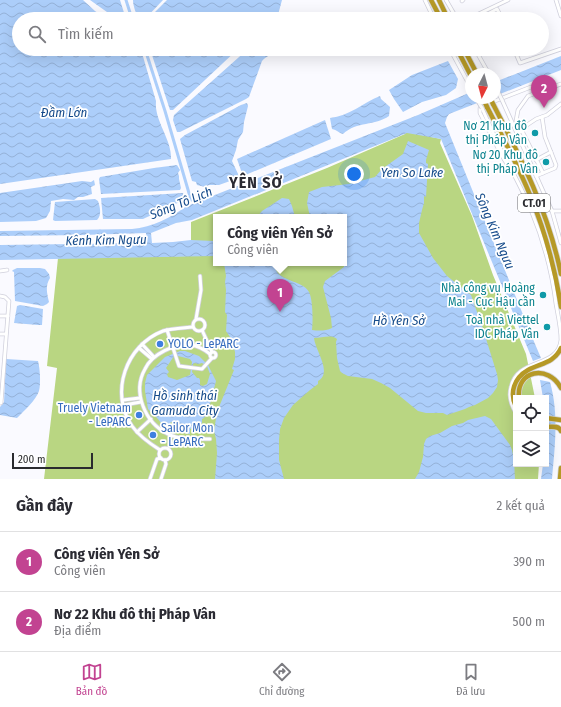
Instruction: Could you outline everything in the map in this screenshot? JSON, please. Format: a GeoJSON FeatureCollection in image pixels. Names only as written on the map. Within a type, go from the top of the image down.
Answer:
{"type":"FeatureCollection","features":[{"type":"Feature","properties":{"kind":"highway"},"geometry":{"type":"LineString","coordinates":[[431,0],[437,12]]}},
{"type":"Feature","properties":{"kind":"highway"},"geometry":{"type":"LineString","coordinates":[[438,0],[444,12]]}},
{"type":"Feature","properties":{"kind":"highway"},"geometry":{"type":"LineString","coordinates":[[461,56],[467,68]]}},
{"type":"Feature","properties":{"kind":"highway"},"geometry":{"type":"LineString","coordinates":[[468,56],[474,68]]}},
{"type":"Feature","properties":{"kind":"highway","name":"CT.01"},"geometry":{"type":"LineString","coordinates":[[485,104],[533,201],[549,250],[561,307]]}},
{"type":"Feature","properties":{"kind":"highway","name":"CT.01"},"geometry":{"type":"LineString","coordinates":[[493,104],[517,150],[534,188],[552,237],[561,274]]}},
{"type":"Feature","properties":{"kind":"highway"},"geometry":{"type":"LineString","coordinates":[[513,400],[512,394],[519,377],[527,370],[550,360],[557,355],[561,348]]}},
{"type":"Feature","properties":{"kind":"highway"},"geometry":{"type":"LineString","coordinates":[[519,395],[519,389],[526,377],[538,373],[548,374],[556,380],[561,388]]}},
{"type":"Feature","properties":{"kind":"highway"},"geometry":{"type":"LineString","coordinates":[[549,418],[561,420]]}},
{"type":"Feature","properties":{"kind":"highway"},"geometry":{"type":"LineString","coordinates":[[549,426],[559,427],[561,431]]}},
{"type":"Feature","properties":{"kind":"highway"},"geometry":{"type":"LineString","coordinates":[[560,479],[561,468]]}},
{"type":"Feature","properties":{"kind":"street"},"geometry":{"type":"LineString","coordinates":[[424,0],[430,12]]}},
{"type":"Feature","properties":{"kind":"street"},"geometry":{"type":"LineString","coordinates":[[446,0],[452,12]]}},
{"type":"Feature","properties":{"kind":"street"},"geometry":{"type":"LineString","coordinates":[[482,12],[505,0]]}},
{"type":"Feature","properties":{"kind":"street"},"geometry":{"type":"LineString","coordinates":[[556,0],[561,16]]}},
{"type":"Feature","properties":{"kind":"street"},"geometry":{"type":"LineString","coordinates":[[549,53],[561,49]]}},
{"type":"Feature","properties":{"kind":"street"},"geometry":{"type":"LineString","coordinates":[[454,56],[465,77]]}},
{"type":"Feature","properties":{"kind":"street"},"geometry":{"type":"LineString","coordinates":[[479,56],[485,68]]}},
{"type":"Feature","properties":{"kind":"street"},"geometry":{"type":"LineString","coordinates":[[517,56],[520,63],[540,56]]}},
{"type":"Feature","properties":{"kind":"street"},"geometry":{"type":"LineString","coordinates":[[517,134],[516,120],[518,110],[528,96],[561,84]]}},
{"type":"Feature","properties":{"kind":"street"},"geometry":{"type":"LineString","coordinates":[[510,166],[500,154],[480,113],[480,108],[531,87]]}},
{"type":"Feature","properties":{"kind":"street"},"geometry":{"type":"LineString","coordinates":[[501,98],[552,211],[561,243]]}},
{"type":"Feature","properties":{"kind":"street"},"geometry":{"type":"LineString","coordinates":[[480,104],[531,210],[546,257],[554,289],[560,330],[561,341],[557,351],[545,360],[519,371],[516,375],[510,392],[510,399],[513,408]]}},
{"type":"Feature","properties":{"kind":"street"},"geometry":{"type":"LineString","coordinates":[[517,134],[527,125],[536,119],[547,115],[561,104]]}},
{"type":"Feature","properties":{"kind":"street"},"geometry":{"type":"LineString","coordinates":[[536,176],[556,167],[546,137],[542,117]]}},
{"type":"Feature","properties":{"kind":"street"},"geometry":{"type":"LineString","coordinates":[[522,131],[543,173]]}},
{"type":"Feature","properties":{"kind":"street"},"geometry":{"type":"LineString","coordinates":[[536,160],[551,152]]}},
{"type":"Feature","properties":{"kind":"street"},"geometry":{"type":"LineString","coordinates":[[552,211],[561,211]]}},
{"type":"Feature","properties":{"kind":"street"},"geometry":{"type":"LineString","coordinates":[[0,271],[7,270]]}},
{"type":"Feature","properties":{"kind":"street"},"geometry":{"type":"LineString","coordinates":[[193,327],[196,319],[201,290],[200,276]]}},
{"type":"Feature","properties":{"kind":"street"},"geometry":{"type":"LineString","coordinates":[[0,296],[5,297],[9,301],[0,403]]}},
{"type":"Feature","properties":{"kind":"street"},"geometry":{"type":"LineString","coordinates":[[0,316],[8,316]]}},
{"type":"Feature","properties":{"kind":"street"},"geometry":{"type":"LineString","coordinates":[[196,319],[201,319],[204,322],[205,326],[202,330]]}},
{"type":"Feature","properties":{"kind":"street"},"geometry":{"type":"LineString","coordinates":[[160,450],[148,443],[131,425],[125,411],[123,400],[122,384],[125,372],[132,356],[140,346],[155,335],[167,330],[193,327],[199,331],[202,330]]}},
{"type":"Feature","properties":{"kind":"street"},"geometry":{"type":"LineString","coordinates":[[167,330],[173,348],[174,352],[179,366],[202,369],[212,358],[215,358],[216,356],[215,353],[211,353],[204,349],[190,345],[177,346],[173,348],[164,351],[153,358],[144,369],[141,380],[141,400],[146,413],[157,427],[169,434],[179,437],[210,439]]}},
{"type":"Feature","properties":{"kind":"street"},"geometry":{"type":"LineString","coordinates":[[202,330],[211,353]]}},
{"type":"Feature","properties":{"kind":"street"},"geometry":{"type":"LineString","coordinates":[[0,334],[6,334]]}},
{"type":"Feature","properties":{"kind":"street"},"geometry":{"type":"LineString","coordinates":[[140,346],[153,358]]}},
{"type":"Feature","properties":{"kind":"street"},"geometry":{"type":"LineString","coordinates":[[0,352],[5,352]]}},
{"type":"Feature","properties":{"kind":"street"},"geometry":{"type":"LineString","coordinates":[[123,400],[141,400]]}},
{"type":"Feature","properties":{"kind":"street"},"geometry":{"type":"LineString","coordinates":[[124,405],[141,400]]}},
{"type":"Feature","properties":{"kind":"street"},"geometry":{"type":"LineString","coordinates":[[136,432],[150,419]]}},
{"type":"Feature","properties":{"kind":"street"},"geometry":{"type":"LineString","coordinates":[[163,447],[168,447],[171,450],[172,455],[169,459],[165,460],[158,454],[163,447]]}},
{"type":"Feature","properties":{"kind":"street"},"geometry":{"type":"LineString","coordinates":[[150,479],[157,459],[161,458]]}},
{"type":"Feature","properties":{"kind":"street"},"geometry":{"type":"LineString","coordinates":[[161,479],[166,464],[165,460]]}},
{"type":"Feature","properties":{"kind":"green space"},"geometry":{"type":"Polygon","coordinates":[[[407,132],[441,139],[440,143],[472,216],[493,275],[526,354],[534,395],[513,395],[513,467],[539,467],[538,479],[44,479],[57,368],[47,366],[58,258],[191,256],[191,222],[327,168],[407,132]]]}},
{"type":"Feature","properties":{"kind":"water","name":"Đầm Lớn"},"geometry":{"type":"Polygon","coordinates":[[[0,0],[83,0],[96,12],[12,12],[12,56],[143,56],[156,101],[158,116],[169,144],[171,159],[0,184],[0,0]]]}},
{"type":"Feature","properties":{"kind":"water"},"geometry":{"type":"Polygon","coordinates":[[[90,0],[120,0],[124,12],[107,12],[90,0]]]}},
{"type":"Feature","properties":{"kind":"water"},"geometry":{"type":"Polygon","coordinates":[[[133,0],[163,0],[152,12],[136,12],[133,0]]]}},
{"type":"Feature","properties":{"kind":"water"},"geometry":{"type":"Polygon","coordinates":[[[167,0],[282,0],[279,12],[155,12],[167,0]]]}},
{"type":"Feature","properties":{"kind":"water"},"geometry":{"type":"Polygon","coordinates":[[[152,56],[231,56],[173,110],[170,110],[152,56]]]}},
{"type":"Feature","properties":{"kind":"water"},"geometry":{"type":"Polygon","coordinates":[[[240,56],[268,56],[262,61],[249,97],[246,99],[180,132],[177,132],[173,120],[174,115],[240,56]]]}},
{"type":"Feature","properties":{"kind":"water"},"geometry":{"type":"Polygon","coordinates":[[[561,56],[561,70],[501,94],[501,80],[561,56]]]}},
{"type":"Feature","properties":{"kind":"water"},"geometry":{"type":"Polygon","coordinates":[[[448,61],[458,79],[456,88],[446,95],[422,102],[403,112],[389,90],[412,75],[448,61]]]}},
{"type":"Feature","properties":{"kind":"water"},"geometry":{"type":"Polygon","coordinates":[[[465,95],[465,104],[475,104],[449,114],[445,123],[541,358],[533,361],[441,139],[407,133],[192,220],[176,223],[151,233],[152,243],[191,240],[213,241],[213,256],[0,260],[0,245],[147,243],[146,233],[0,236],[0,231],[140,228],[168,218],[187,206],[418,115],[465,95]]]}},
{"type":"Feature","properties":{"kind":"water"},"geometry":{"type":"Polygon","coordinates":[[[380,96],[381,99],[390,107],[389,116],[378,121],[354,127],[343,134],[332,129],[330,118],[350,112],[380,96]]]}},
{"type":"Feature","properties":{"kind":"water"},"geometry":{"type":"Polygon","coordinates":[[[247,103],[248,106],[243,132],[238,140],[232,161],[239,176],[219,185],[209,185],[205,187],[197,185],[196,182],[192,181],[180,139],[247,103]]]}},
{"type":"Feature","properties":{"kind":"water"},"geometry":{"type":"Polygon","coordinates":[[[325,120],[331,139],[243,176],[237,159],[325,120]]]}},
{"type":"Feature","properties":{"kind":"water","name":"Hồ Yên Sở"},"geometry":{"type":"Polygon","coordinates":[[[408,141],[429,150],[426,160],[426,163],[428,164],[426,197],[424,196],[424,203],[419,223],[419,233],[433,258],[447,276],[471,295],[497,374],[497,387],[488,398],[475,405],[447,415],[443,413],[426,413],[418,411],[390,388],[381,383],[372,379],[348,376],[342,373],[340,371],[337,358],[337,339],[329,336],[314,338],[324,367],[324,373],[318,381],[318,384],[293,405],[284,418],[280,429],[279,460],[284,479],[215,479],[217,453],[214,431],[217,412],[234,370],[232,369],[235,359],[232,340],[226,331],[227,315],[225,312],[226,276],[224,266],[276,266],[278,274],[300,285],[309,292],[313,316],[312,330],[327,330],[332,328],[323,287],[325,281],[344,266],[347,266],[347,214],[309,214],[307,203],[309,192],[322,187],[349,184],[375,177],[382,169],[403,154],[408,141]]]}},
{"type":"Feature","properties":{"kind":"water"},"geometry":{"type":"Polygon","coordinates":[[[177,165],[180,170],[178,173],[181,188],[180,190],[101,194],[100,177],[177,165]]]}},
{"type":"Feature","properties":{"kind":"water"},"geometry":{"type":"Polygon","coordinates":[[[94,180],[95,185],[91,187],[92,194],[78,197],[74,200],[63,199],[51,201],[50,211],[46,218],[36,221],[0,222],[0,193],[82,181],[91,182],[94,180]]]}},
{"type":"Feature","properties":{"kind":"water"},"geometry":{"type":"Polygon","coordinates":[[[183,193],[186,199],[143,219],[103,219],[101,198],[183,193]]]}},
{"type":"Feature","properties":{"kind":"water"},"geometry":{"type":"Polygon","coordinates":[[[282,198],[289,199],[294,214],[260,214],[282,198]]]}},
{"type":"Feature","properties":{"kind":"water"},"geometry":{"type":"Polygon","coordinates":[[[95,199],[98,201],[100,211],[100,216],[97,220],[53,220],[55,202],[95,199]]]}},
{"type":"Feature","properties":{"kind":"water"},"geometry":{"type":"Polygon","coordinates":[[[17,268],[45,269],[50,278],[47,287],[49,302],[47,304],[43,306],[15,301],[14,272],[12,271],[17,268]]]}},
{"type":"Feature","properties":{"kind":"water"},"geometry":{"type":"Polygon","coordinates":[[[20,305],[43,309],[42,325],[14,323],[17,306],[20,305]]]}},
{"type":"Feature","properties":{"kind":"water","name":"Hồ sinh thái Gamuda City"},"geometry":{"type":"Polygon","coordinates":[[[180,351],[185,351],[199,356],[208,365],[216,381],[208,412],[202,419],[202,423],[190,429],[190,434],[178,432],[177,424],[171,422],[168,427],[161,423],[148,409],[145,391],[147,375],[165,357],[180,351]],[[174,356],[166,368],[169,372],[167,374],[168,377],[177,380],[190,375],[192,362],[190,359],[174,356]],[[202,363],[193,364],[192,372],[197,378],[199,378],[200,385],[203,386],[207,384],[210,374],[207,366],[202,363]]]}},
{"type":"Feature","properties":{"kind":"water"},"geometry":{"type":"Polygon","coordinates":[[[6,359],[38,361],[39,364],[39,391],[33,402],[17,418],[0,415],[0,407],[4,402],[6,359]]]}},
{"type":"Feature","properties":{"kind":"water"},"geometry":{"type":"Polygon","coordinates":[[[540,380],[550,382],[555,406],[556,430],[552,479],[541,479],[543,467],[549,467],[549,395],[542,395],[540,380]]]}},
{"type":"Feature","properties":{"kind":"water"},"geometry":{"type":"Polygon","coordinates":[[[485,416],[491,419],[512,450],[515,479],[415,479],[419,472],[426,439],[468,420],[485,416]]]}},
{"type":"Feature","properties":{"kind":"waterway"},"geometry":{"type":"LineString","coordinates":[[126,0],[130,12]]}},
{"type":"Feature","properties":{"kind":"waterway","name":"Sông Tô Lịch"},"geometry":{"type":"LineString","coordinates":[[147,56],[191,200]]}},
{"type":"Feature","properties":{"kind":"waterway","name":"Kênh Kim Ngưu"},"geometry":{"type":"LineString","coordinates":[[100,231],[100,247]]}},
{"type":"Feature","properties":{"kind":"place","name":"Nơ 22 Khu đô thị Pháp Vân"},"geometry":{"type":"Point","coordinates":[544,108]}},
{"type":"Feature","properties":{"kind":"place","name":"Nơ 21 Khu đô thị Pháp Vân"},"geometry":{"type":"Point","coordinates":[535,133]}},
{"type":"Feature","properties":{"kind":"place","name":"Nơ 20 Khu đô thị Pháp Vân"},"geometry":{"type":"Point","coordinates":[546,162]}},
{"type":"Feature","properties":{"kind":"place","name":"Nhà công vụ Hoàng Mai - Cục Hậu cần"},"geometry":{"type":"Point","coordinates":[543,295]}},
{"type":"Feature","properties":{"kind":"place","name":"Công viên Yên Sở"},"geometry":{"type":"Point","coordinates":[280,312]}},
{"type":"Feature","properties":{"kind":"place","name":"Toà nhà Viettel IDC Pháp Vân"},"geometry":{"type":"Point","coordinates":[547,327]}},
{"type":"Feature","properties":{"kind":"place","name":"YOLO - LePARC"},"geometry":{"type":"Point","coordinates":[160,344]}},
{"type":"Feature","properties":{"kind":"place","name":"Truely Vietnam - LePARC"},"geometry":{"type":"Point","coordinates":[139,415]}},
{"type":"Feature","properties":{"kind":"place","name":"Sailor Mon - LePARC"},"geometry":{"type":"Point","coordinates":[153,435]}},
{"type":"Feature","properties":{"kind":"district","name":"YÊN SỞ"},"geometry":{"type":"Point","coordinates":[256,182]}},
{"type":"Feature","properties":{"kind":"water label","name":"Yen So Lake"},"geometry":{"type":"Point","coordinates":[412,172]}},
{"type":"Feature","properties":{"kind":"water label","name":"Sông Kim Ngưu"},"geometry":{"type":"Point","coordinates":[495,231]}}]}
